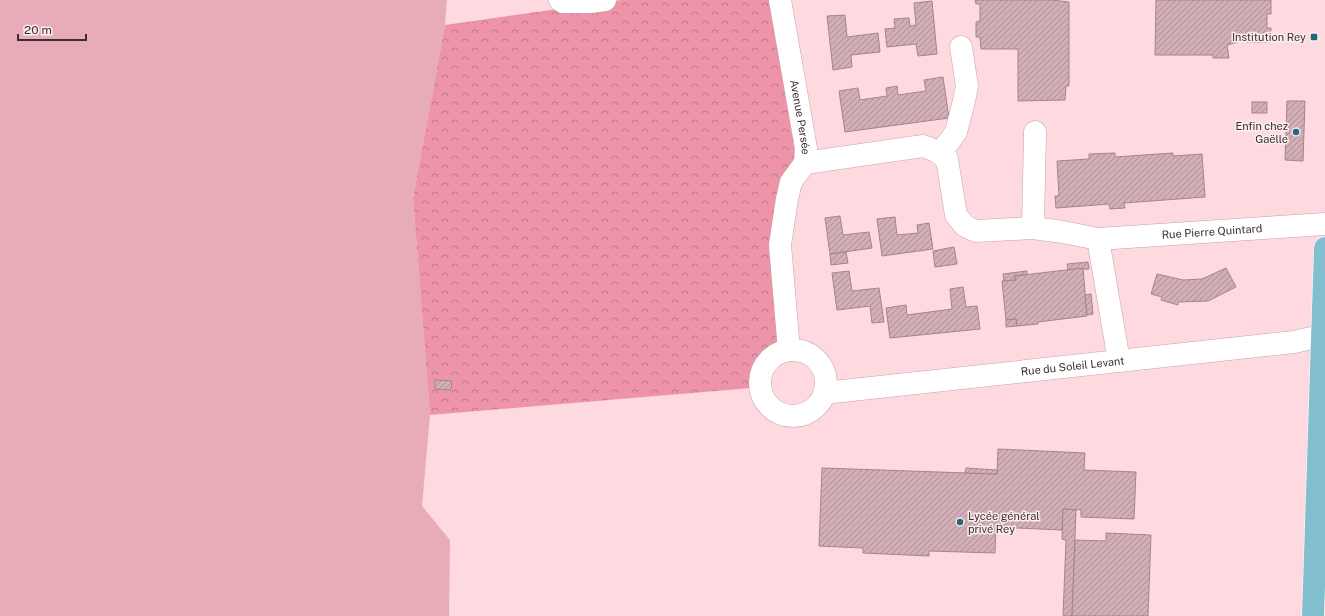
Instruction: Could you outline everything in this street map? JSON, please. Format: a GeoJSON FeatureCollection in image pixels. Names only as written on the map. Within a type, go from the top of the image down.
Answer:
{"type":"FeatureCollection","features":[{"type":"Feature","properties":{"kind":"main road"},"geometry":{"type":"LineString","coordinates":[[1313,616],[1325,248]]}},
{"type":"Feature","properties":{"kind":"street"},"geometry":{"type":"LineString","coordinates":[[560,0],[562,2],[590,2],[604,0]]}},
{"type":"Feature","properties":{"kind":"street","name":"Avenue Persée"},"geometry":{"type":"LineString","coordinates":[[780,0],[806,148],[805,163],[791,182],[780,245],[789,350]]}},
{"type":"Feature","properties":{"kind":"street"},"geometry":{"type":"LineString","coordinates":[[805,163],[923,146],[936,150],[940,154],[956,132],[967,86],[961,47]]}},
{"type":"Feature","properties":{"kind":"street"},"geometry":{"type":"LineString","coordinates":[[1033,228],[1035,132]]}},
{"type":"Feature","properties":{"kind":"street","name":"Rue Pierre Quintard"},"geometry":{"type":"LineString","coordinates":[[940,154],[947,159],[956,215],[965,226],[976,231],[1033,228],[1098,239],[1325,224]]}},
{"type":"Feature","properties":{"kind":"street"},"geometry":{"type":"LineString","coordinates":[[1098,239],[1119,361]]}},
{"type":"Feature","properties":{"kind":"street","name":"Rue du Soleil Levant"},"geometry":{"type":"LineString","coordinates":[[824,393],[1294,342],[1323,335]]}},
{"type":"Feature","properties":{"kind":"street"},"geometry":{"type":"LineString","coordinates":[[789,350],[806,352],[813,356],[823,369],[826,385],[824,393],[821,401],[808,412],[797,415],[784,415],[777,412],[765,400],[760,385],[763,368],[774,356],[781,352],[789,350]]}},
{"type":"Feature","properties":{"kind":"shaded area"},"geometry":{"type":"Polygon","coordinates":[[[0,0],[447,0],[445,25],[413,198],[430,415],[422,506],[450,540],[449,616],[0,616],[0,0]]]}},
{"type":"Feature","properties":{"kind":"green space"},"geometry":{"type":"Polygon","coordinates":[[[622,0],[770,0],[795,153],[775,229],[782,332],[751,388],[430,415],[413,198],[445,25],[622,0]]]}},
{"type":"Feature","properties":{"kind":"building"},"geometry":{"type":"Polygon","coordinates":[[[975,0],[1052,0],[1069,2],[1069,86],[1066,86],[1065,100],[1018,101],[1018,49],[981,49],[980,37],[976,37],[976,22],[980,21],[980,4],[976,4],[975,0]]]}},
{"type":"Feature","properties":{"kind":"building"},"geometry":{"type":"Polygon","coordinates":[[[1156,0],[1271,0],[1271,14],[1267,14],[1267,28],[1271,28],[1270,42],[1247,42],[1247,40],[1237,40],[1238,42],[1227,45],[1229,58],[1213,58],[1213,55],[1155,55],[1156,0]]]}},
{"type":"Feature","properties":{"kind":"building"},"geometry":{"type":"Polygon","coordinates":[[[932,1],[937,54],[918,56],[916,44],[887,47],[885,29],[895,28],[894,19],[909,18],[910,26],[916,25],[914,3],[932,1]]]}},
{"type":"Feature","properties":{"kind":"building"},"geometry":{"type":"Polygon","coordinates":[[[845,15],[847,37],[878,33],[880,52],[851,55],[852,67],[833,70],[827,16],[845,15]]]}},
{"type":"Feature","properties":{"kind":"building"},"geometry":{"type":"Polygon","coordinates":[[[943,77],[949,118],[845,132],[839,91],[858,88],[860,100],[887,96],[886,88],[897,86],[898,95],[926,91],[924,80],[943,77]]]}},
{"type":"Feature","properties":{"kind":"building"},"geometry":{"type":"Polygon","coordinates":[[[1287,101],[1305,101],[1303,161],[1285,160],[1287,101]]]}},
{"type":"Feature","properties":{"kind":"building"},"geometry":{"type":"Polygon","coordinates":[[[1252,102],[1267,102],[1267,113],[1252,113],[1252,102]]]}},
{"type":"Feature","properties":{"kind":"building"},"geometry":{"type":"Polygon","coordinates":[[[1115,153],[1115,157],[1173,153],[1173,156],[1202,154],[1205,197],[1124,203],[1125,208],[1110,209],[1109,204],[1056,208],[1055,196],[1059,196],[1057,161],[1089,159],[1089,154],[1115,153]]]}},
{"type":"Feature","properties":{"kind":"building"},"geometry":{"type":"Polygon","coordinates":[[[840,216],[843,235],[869,232],[872,248],[830,254],[825,218],[840,216]]]}},
{"type":"Feature","properties":{"kind":"building"},"geometry":{"type":"Polygon","coordinates":[[[895,217],[897,235],[918,233],[917,225],[929,223],[933,249],[882,256],[877,219],[895,217]]]}},
{"type":"Feature","properties":{"kind":"building"},"geometry":{"type":"Polygon","coordinates":[[[954,247],[957,264],[935,267],[933,251],[954,247]]]}},
{"type":"Feature","properties":{"kind":"building"},"geometry":{"type":"Polygon","coordinates":[[[846,252],[848,263],[831,265],[830,254],[846,252]]]}},
{"type":"Feature","properties":{"kind":"building"},"geometry":{"type":"Polygon","coordinates":[[[1088,262],[1089,269],[1068,270],[1067,264],[1088,262]]]}},
{"type":"Feature","properties":{"kind":"building"},"geometry":{"type":"Polygon","coordinates":[[[1083,268],[1087,316],[1017,326],[1016,319],[1006,320],[1002,281],[1015,280],[1015,276],[1083,268]]]}},
{"type":"Feature","properties":{"kind":"building"},"geometry":{"type":"Polygon","coordinates":[[[1226,268],[1236,287],[1208,301],[1178,302],[1178,305],[1161,300],[1162,297],[1151,294],[1157,274],[1183,280],[1202,279],[1226,268]]]}},
{"type":"Feature","properties":{"kind":"building"},"geometry":{"type":"Polygon","coordinates":[[[849,271],[852,291],[879,288],[884,322],[872,323],[870,306],[837,310],[832,273],[849,271]]]}},
{"type":"Feature","properties":{"kind":"building"},"geometry":{"type":"Polygon","coordinates":[[[1027,271],[1027,274],[1015,276],[1015,280],[1004,281],[1003,274],[1027,271]]]}},
{"type":"Feature","properties":{"kind":"building"},"geometry":{"type":"Polygon","coordinates":[[[963,287],[966,307],[977,306],[980,329],[890,338],[886,308],[906,305],[907,315],[952,309],[950,289],[963,287]]]}},
{"type":"Feature","properties":{"kind":"building"},"geometry":{"type":"Polygon","coordinates":[[[1091,294],[1093,314],[1087,315],[1085,295],[1091,294]]]}},
{"type":"Feature","properties":{"kind":"building"},"geometry":{"type":"Polygon","coordinates":[[[1016,319],[1017,326],[1006,327],[1006,320],[1016,319]]]}},
{"type":"Feature","properties":{"kind":"building"},"geometry":{"type":"Polygon","coordinates":[[[435,380],[452,381],[451,390],[435,389],[435,380]]]}},
{"type":"Feature","properties":{"kind":"building"},"geometry":{"type":"Polygon","coordinates":[[[998,449],[1085,453],[1084,470],[1136,472],[1134,519],[1081,517],[1081,510],[1063,509],[1062,530],[996,527],[995,553],[929,551],[929,556],[863,553],[863,548],[819,546],[822,468],[997,474],[998,449]]]}},
{"type":"Feature","properties":{"kind":"building"},"geometry":{"type":"Polygon","coordinates":[[[966,468],[997,470],[997,474],[965,473],[966,468]]]}},
{"type":"Feature","properties":{"kind":"building"},"geometry":{"type":"Polygon","coordinates":[[[1063,509],[1076,510],[1072,616],[1063,616],[1066,540],[1062,539],[1063,509]]]}},
{"type":"Feature","properties":{"kind":"building"},"geometry":{"type":"Polygon","coordinates":[[[1106,533],[1151,535],[1148,616],[1072,616],[1075,540],[1106,541],[1106,533]]]}},
{"type":"Feature","properties":{"kind":"place","name":"Institution Rey"},"geometry":{"type":"Point","coordinates":[1314,37]}},
{"type":"Feature","properties":{"kind":"place","name":"Enfin chez Gaëlle"},"geometry":{"type":"Point","coordinates":[1296,132]}},
{"type":"Feature","properties":{"kind":"place","name":"Lycée général privé Rey"},"geometry":{"type":"Point","coordinates":[960,522]}}]}
